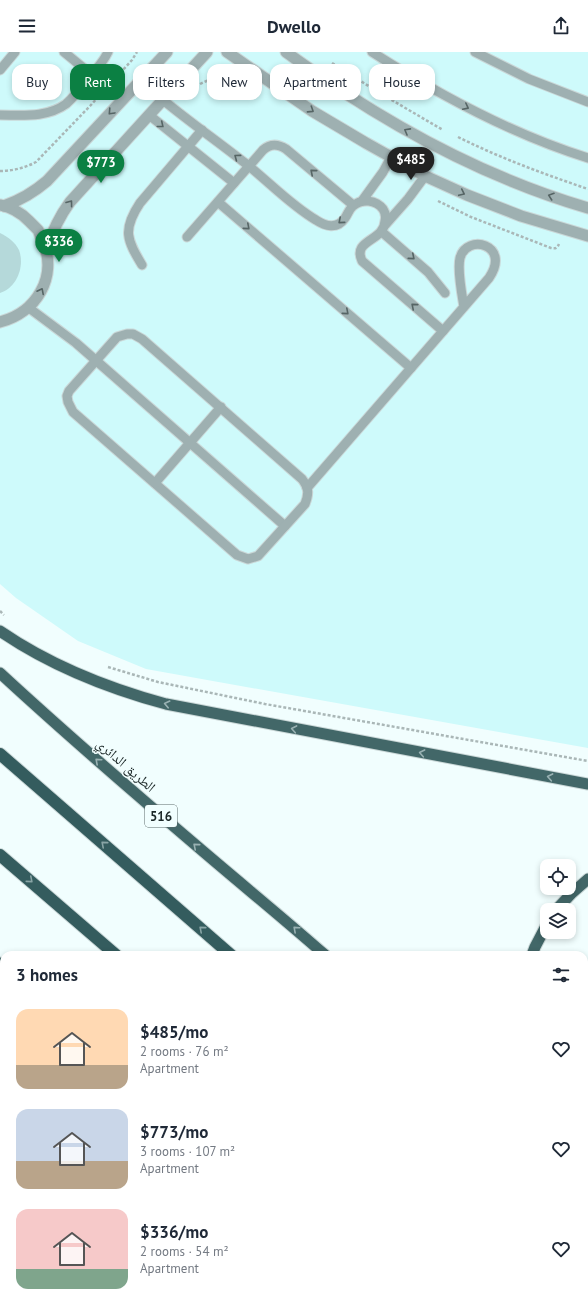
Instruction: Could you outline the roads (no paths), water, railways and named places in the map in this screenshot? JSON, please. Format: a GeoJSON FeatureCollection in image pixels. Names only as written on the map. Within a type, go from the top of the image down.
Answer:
{"type":"FeatureCollection","features":[{"type":"Feature","properties":{"kind":"highway"},"geometry":{"type":"LineString","coordinates":[[0,631],[39,655],[69,670],[120,691],[166,704],[588,784]]}},
{"type":"Feature","properties":{"kind":"highway","name":"الطريق الدائري"},"geometry":{"type":"LineString","coordinates":[[0,673],[198,848],[320,951]]}},
{"type":"Feature","properties":{"kind":"highway"},"geometry":{"type":"LineString","coordinates":[[0,754],[226,951]]}},
{"type":"Feature","properties":{"kind":"highway"},"geometry":{"type":"LineString","coordinates":[[0,855],[111,951]]}},
{"type":"Feature","properties":{"kind":"highway"},"geometry":{"type":"LineString","coordinates":[[563,903],[588,879]]}},
{"type":"Feature","properties":{"kind":"highway"},"geometry":{"type":"LineString","coordinates":[[533,951],[540,938]]}},
{"type":"Feature","properties":{"kind":"street"},"geometry":{"type":"LineString","coordinates":[[2,206],[20,200],[34,192],[47,181],[167,52]]}},
{"type":"Feature","properties":{"kind":"street"},"geometry":{"type":"LineString","coordinates":[[197,64],[208,52]]}},
{"type":"Feature","properties":{"kind":"street"},"geometry":{"type":"LineString","coordinates":[[227,52],[275,87],[312,111],[425,176],[467,195],[521,216],[588,236]]}},
{"type":"Feature","properties":{"kind":"street"},"geometry":{"type":"LineString","coordinates":[[286,52],[383,117],[422,139],[501,177],[588,208]]}},
{"type":"Feature","properties":{"kind":"street"},"geometry":{"type":"LineString","coordinates":[[46,250],[60,216],[70,202],[163,100]]}},
{"type":"Feature","properties":{"kind":"street"},"geometry":{"type":"LineString","coordinates":[[0,322],[11,319],[29,308],[39,295],[45,281],[48,265],[46,250],[38,230],[23,215],[2,206]]}},
{"type":"Feature","properties":{"kind":"lane"},"geometry":{"type":"LineString","coordinates":[[0,70],[15,52]]}},
{"type":"Feature","properties":{"kind":"lane"},"geometry":{"type":"LineString","coordinates":[[64,52],[79,64]]}},
{"type":"Feature","properties":{"kind":"lane"},"geometry":{"type":"LineString","coordinates":[[102,64],[108,52]]}},
{"type":"Feature","properties":{"kind":"lane"},"geometry":{"type":"LineString","coordinates":[[372,52],[425,85],[478,113],[545,143],[588,158]]}},
{"type":"Feature","properties":{"kind":"lane"},"geometry":{"type":"LineString","coordinates":[[475,52],[529,79],[588,102]]}},
{"type":"Feature","properties":{"kind":"lane"},"geometry":{"type":"LineString","coordinates":[[0,115],[42,114],[50,112],[66,104],[70,100]]}},
{"type":"Feature","properties":{"kind":"lane"},"geometry":{"type":"LineString","coordinates":[[163,100],[249,166],[305,213],[322,225],[334,226],[340,223],[353,206],[362,201],[384,172],[391,157]]}},
{"type":"Feature","properties":{"kind":"lane"},"geometry":{"type":"LineString","coordinates":[[148,115],[234,183]]}},
{"type":"Feature","properties":{"kind":"lane"},"geometry":{"type":"LineString","coordinates":[[142,265],[130,245],[128,232],[134,213],[140,203],[202,130]]}},
{"type":"Feature","properties":{"kind":"lane"},"geometry":{"type":"LineString","coordinates":[[187,236],[267,147],[276,145],[281,146],[353,206]]}},
{"type":"Feature","properties":{"kind":"lane"},"geometry":{"type":"LineString","coordinates":[[425,176],[383,229],[363,245],[360,253],[362,261],[443,331]]}},
{"type":"Feature","properties":{"kind":"lane"},"geometry":{"type":"LineString","coordinates":[[362,201],[370,201],[377,204],[383,210],[386,217],[383,229]]}},
{"type":"Feature","properties":{"kind":"lane"},"geometry":{"type":"LineString","coordinates":[[218,202],[411,368]]}},
{"type":"Feature","properties":{"kind":"lane"},"geometry":{"type":"LineString","coordinates":[[383,229],[428,272],[445,293]]}},
{"type":"Feature","properties":{"kind":"lane"},"geometry":{"type":"LineString","coordinates":[[307,488],[464,307],[489,278],[494,271],[496,264],[495,257],[492,251],[481,244],[474,244],[468,247],[460,258],[460,273],[464,307]]}},
{"type":"Feature","properties":{"kind":"lane"},"geometry":{"type":"LineString","coordinates":[[29,308],[96,360],[285,526]]}},
{"type":"Feature","properties":{"kind":"lane"},"geometry":{"type":"LineString","coordinates":[[133,334],[142,339],[221,408],[302,479],[307,488],[308,498],[305,504],[258,556],[253,558],[242,558],[233,552],[79,417],[69,407],[67,396],[69,391],[118,337],[133,334]]}},
{"type":"Feature","properties":{"kind":"lane"},"geometry":{"type":"LineString","coordinates":[[155,483],[221,408]]}}]}
